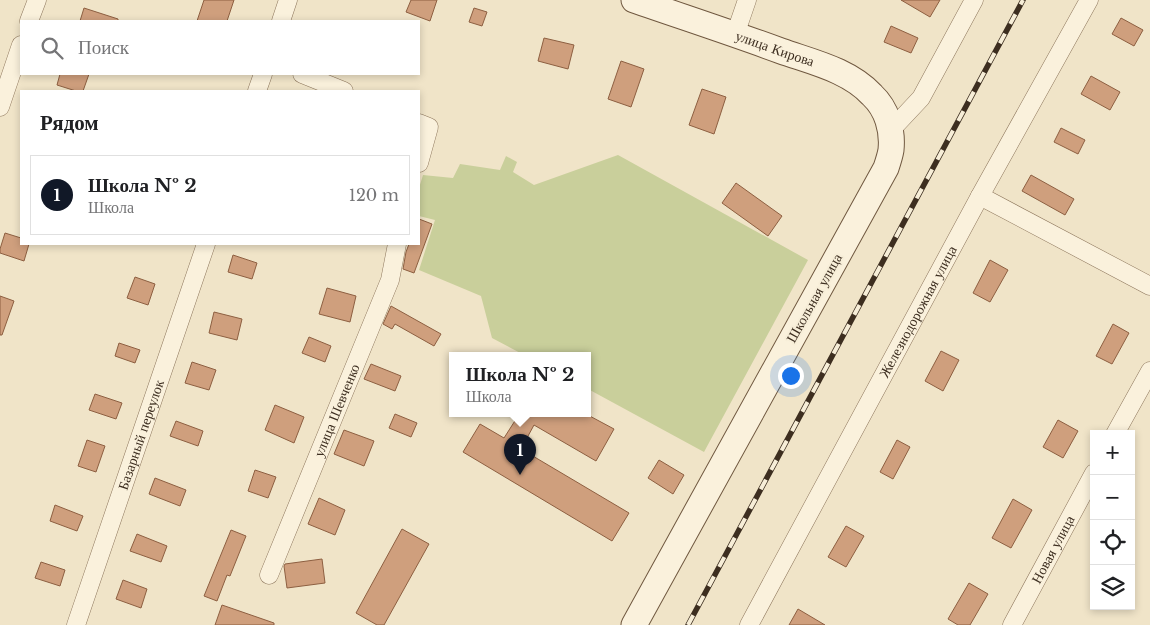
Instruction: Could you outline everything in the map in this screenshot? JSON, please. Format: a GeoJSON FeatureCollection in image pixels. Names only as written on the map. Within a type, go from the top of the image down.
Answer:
{"type":"FeatureCollection","features":[{"type":"Feature","properties":{"kind":"main road","name":"улица Кирова"},"geometry":{"type":"LineString","coordinates":[[634,0],[735,34],[838,72],[860,84],[874,96],[885,112],[891,130]]}},
{"type":"Feature","properties":{"kind":"main road","name":"Школьная улица"},"geometry":{"type":"LineString","coordinates":[[634,625],[886,168],[891,151],[891,130]]}},
{"type":"Feature","properties":{"kind":"street"},"geometry":{"type":"LineString","coordinates":[[30,20],[37,0]]}},
{"type":"Feature","properties":{"kind":"street"},"geometry":{"type":"LineString","coordinates":[[281,20],[288,0]]}},
{"type":"Feature","properties":{"kind":"street"},"geometry":{"type":"LineString","coordinates":[[735,34],[747,0]]}},
{"type":"Feature","properties":{"kind":"street"},"geometry":{"type":"LineString","coordinates":[[891,130],[921,98],[974,0]]}},
{"type":"Feature","properties":{"kind":"street","name":"Железнодорожная улица"},"geometry":{"type":"LineString","coordinates":[[749,625],[980,196],[1089,0]]}},
{"type":"Feature","properties":{"kind":"street"},"geometry":{"type":"LineString","coordinates":[[0,107],[20,48]]}},
{"type":"Feature","properties":{"kind":"street"},"geometry":{"type":"LineString","coordinates":[[258,90],[263,75]]}},
{"type":"Feature","properties":{"kind":"street"},"geometry":{"type":"LineString","coordinates":[[304,75],[342,90]]}},
{"type":"Feature","properties":{"kind":"street"},"geometry":{"type":"LineString","coordinates":[[420,155],[424,125]]}},
{"type":"Feature","properties":{"kind":"street"},"geometry":{"type":"LineString","coordinates":[[980,196],[1150,286]]}},
{"type":"Feature","properties":{"kind":"street","name":"Базарный переулок"},"geometry":{"type":"LineString","coordinates":[[76,625],[206,245]]}},
{"type":"Feature","properties":{"kind":"street","name":"улица Шевченко"},"geometry":{"type":"LineString","coordinates":[[269,575],[390,280],[397,245]]}},
{"type":"Feature","properties":{"kind":"street"},"geometry":{"type":"LineString","coordinates":[[1118,430],[1150,371]]}},
{"type":"Feature","properties":{"kind":"street","name":"Новая улица"},"geometry":{"type":"LineString","coordinates":[[1012,625],[1093,475]]}},
{"type":"Feature","properties":{"kind":"green space"},"geometry":{"type":"Polygon","coordinates":[[[618,155],[808,260],[704,452],[591,391],[591,352],[518,352],[492,338],[481,296],[419,270],[435,220],[420,216],[420,185],[423,175],[453,178],[460,164],[500,170],[506,156],[517,162],[513,172],[534,185],[618,155]]]}},
{"type":"Feature","properties":{"kind":"building"},"geometry":{"type":"Polygon","coordinates":[[[204,0],[234,0],[227,20],[197,20],[204,0]]]}},
{"type":"Feature","properties":{"kind":"building"},"geometry":{"type":"Polygon","coordinates":[[[411,0],[437,0],[430,21],[406,12],[411,0]]]}},
{"type":"Feature","properties":{"kind":"building"},"geometry":{"type":"Polygon","coordinates":[[[901,0],[940,0],[930,17],[901,0]]]}},
{"type":"Feature","properties":{"kind":"building"},"geometry":{"type":"Polygon","coordinates":[[[84,8],[118,19],[118,20],[80,20],[84,8]]]}},
{"type":"Feature","properties":{"kind":"building"},"geometry":{"type":"Polygon","coordinates":[[[474,8],[487,12],[482,26],[469,22],[474,8]]]}},
{"type":"Feature","properties":{"kind":"building"},"geometry":{"type":"Polygon","coordinates":[[[1121,18],[1143,30],[1134,46],[1112,34],[1121,18]]]}},
{"type":"Feature","properties":{"kind":"building"},"geometry":{"type":"Polygon","coordinates":[[[891,26],[918,38],[911,53],[884,42],[891,26]]]}},
{"type":"Feature","properties":{"kind":"building"},"geometry":{"type":"Polygon","coordinates":[[[544,38],[574,45],[568,69],[538,61],[544,38]]]}},
{"type":"Feature","properties":{"kind":"building"},"geometry":{"type":"Polygon","coordinates":[[[621,61],[644,69],[631,107],[608,99],[621,61]]]}},
{"type":"Feature","properties":{"kind":"building"},"geometry":{"type":"Polygon","coordinates":[[[60,75],[89,75],[83,90],[73,90],[57,85],[60,75]]]}},
{"type":"Feature","properties":{"kind":"building"},"geometry":{"type":"Polygon","coordinates":[[[1091,76],[1120,92],[1110,110],[1081,94],[1091,76]]]}},
{"type":"Feature","properties":{"kind":"building"},"geometry":{"type":"Polygon","coordinates":[[[702,89],[726,97],[714,134],[689,125],[702,89]]]}},
{"type":"Feature","properties":{"kind":"building"},"geometry":{"type":"Polygon","coordinates":[[[1061,128],[1085,140],[1078,154],[1054,142],[1061,128]]]}},
{"type":"Feature","properties":{"kind":"building"},"geometry":{"type":"Polygon","coordinates":[[[1031,175],[1074,199],[1065,215],[1022,191],[1031,175]]]}},
{"type":"Feature","properties":{"kind":"building"},"geometry":{"type":"Polygon","coordinates":[[[736,183],[782,216],[768,236],[722,203],[736,183]]]}},
{"type":"Feature","properties":{"kind":"building"},"geometry":{"type":"Polygon","coordinates":[[[420,219],[432,224],[414,273],[403,269],[409,245],[420,245],[420,219]]]}},
{"type":"Feature","properties":{"kind":"building"},"geometry":{"type":"Polygon","coordinates":[[[5,233],[20,238],[20,245],[29,245],[24,261],[0,253],[5,233]]]}},
{"type":"Feature","properties":{"kind":"building"},"geometry":{"type":"Polygon","coordinates":[[[233,255],[257,263],[252,279],[228,272],[233,255]]]}},
{"type":"Feature","properties":{"kind":"building"},"geometry":{"type":"Polygon","coordinates":[[[990,260],[1008,270],[990,302],[973,293],[990,260]]]}},
{"type":"Feature","properties":{"kind":"building"},"geometry":{"type":"Polygon","coordinates":[[[135,277],[155,284],[148,305],[127,298],[135,277]]]}},
{"type":"Feature","properties":{"kind":"building"},"geometry":{"type":"Polygon","coordinates":[[[327,288],[356,296],[350,322],[319,314],[327,288]]]}},
{"type":"Feature","properties":{"kind":"building"},"geometry":{"type":"Polygon","coordinates":[[[0,296],[14,301],[2,335],[0,335],[0,296]]]}},
{"type":"Feature","properties":{"kind":"building"},"geometry":{"type":"Polygon","coordinates":[[[391,306],[441,334],[434,346],[395,324],[392,329],[383,324],[391,306]]]}},
{"type":"Feature","properties":{"kind":"building"},"geometry":{"type":"Polygon","coordinates":[[[214,312],[242,319],[237,340],[209,333],[214,312]]]}},
{"type":"Feature","properties":{"kind":"building"},"geometry":{"type":"Polygon","coordinates":[[[1113,324],[1129,333],[1112,364],[1096,356],[1113,324]]]}},
{"type":"Feature","properties":{"kind":"building"},"geometry":{"type":"Polygon","coordinates":[[[309,337],[331,346],[325,362],[302,353],[309,337]]]}},
{"type":"Feature","properties":{"kind":"building"},"geometry":{"type":"Polygon","coordinates":[[[119,343],[140,350],[135,363],[115,356],[119,343]]]}},
{"type":"Feature","properties":{"kind":"building"},"geometry":{"type":"Polygon","coordinates":[[[941,351],[959,360],[943,391],[925,381],[941,351]]]}},
{"type":"Feature","properties":{"kind":"building"},"geometry":{"type":"Polygon","coordinates":[[[192,362],[216,370],[209,390],[185,383],[192,362]]]}},
{"type":"Feature","properties":{"kind":"building"},"geometry":{"type":"Polygon","coordinates":[[[371,364],[401,376],[395,391],[364,379],[371,364]]]}},
{"type":"Feature","properties":{"kind":"building"},"geometry":{"type":"Polygon","coordinates":[[[95,394],[122,403],[116,419],[89,410],[95,394]]]}},
{"type":"Feature","properties":{"kind":"building"},"geometry":{"type":"Polygon","coordinates":[[[275,405],[304,417],[294,443],[265,430],[275,405]]]}},
{"type":"Feature","properties":{"kind":"building"},"geometry":{"type":"Polygon","coordinates":[[[395,414],[417,423],[411,437],[389,428],[395,414]]]}},
{"type":"Feature","properties":{"kind":"building"},"geometry":{"type":"Polygon","coordinates":[[[517,417],[591,417],[614,429],[596,461],[534,425],[521,449],[629,513],[612,541],[463,452],[480,424],[504,438],[517,417]]]}},
{"type":"Feature","properties":{"kind":"building"},"geometry":{"type":"Polygon","coordinates":[[[1058,420],[1078,431],[1063,458],[1043,447],[1058,420]]]}},
{"type":"Feature","properties":{"kind":"building"},"geometry":{"type":"Polygon","coordinates":[[[176,421],[203,431],[198,446],[170,436],[176,421]]]}},
{"type":"Feature","properties":{"kind":"building"},"geometry":{"type":"Polygon","coordinates":[[[344,430],[374,441],[364,466],[334,454],[344,430]]]}},
{"type":"Feature","properties":{"kind":"building"},"geometry":{"type":"Polygon","coordinates":[[[87,440],[105,446],[96,472],[78,466],[87,440]]]}},
{"type":"Feature","properties":{"kind":"building"},"geometry":{"type":"Polygon","coordinates":[[[897,440],[910,447],[893,479],[880,472],[897,440]]]}},
{"type":"Feature","properties":{"kind":"building"},"geometry":{"type":"Polygon","coordinates":[[[659,460],[684,475],[673,494],[648,478],[659,460]]]}},
{"type":"Feature","properties":{"kind":"building"},"geometry":{"type":"Polygon","coordinates":[[[255,470],[276,477],[268,498],[248,491],[255,470]]]}},
{"type":"Feature","properties":{"kind":"building"},"geometry":{"type":"Polygon","coordinates":[[[155,478],[186,490],[180,506],[149,494],[155,478]]]}},
{"type":"Feature","properties":{"kind":"building"},"geometry":{"type":"Polygon","coordinates":[[[319,498],[345,510],[335,535],[308,524],[319,498]]]}},
{"type":"Feature","properties":{"kind":"building"},"geometry":{"type":"Polygon","coordinates":[[[1013,499],[1032,510],[1011,548],[992,538],[1013,499]]]}},
{"type":"Feature","properties":{"kind":"building"},"geometry":{"type":"Polygon","coordinates":[[[55,505],[83,516],[77,531],[50,521],[55,505]]]}},
{"type":"Feature","properties":{"kind":"building"},"geometry":{"type":"Polygon","coordinates":[[[846,526],[864,536],[846,567],[828,557],[846,526]]]}},
{"type":"Feature","properties":{"kind":"building"},"geometry":{"type":"Polygon","coordinates":[[[402,529],[429,544],[384,625],[377,625],[356,613],[402,529]]]}},
{"type":"Feature","properties":{"kind":"building"},"geometry":{"type":"Polygon","coordinates":[[[231,530],[246,536],[230,576],[227,575],[217,601],[204,596],[231,530]]]}},
{"type":"Feature","properties":{"kind":"building"},"geometry":{"type":"Polygon","coordinates":[[[137,534],[167,546],[161,562],[130,551],[137,534]]]}},
{"type":"Feature","properties":{"kind":"building"},"geometry":{"type":"Polygon","coordinates":[[[322,559],[325,583],[287,588],[285,564],[322,559]]]}},
{"type":"Feature","properties":{"kind":"building"},"geometry":{"type":"Polygon","coordinates":[[[41,562],[65,570],[60,586],[35,578],[41,562]]]}},
{"type":"Feature","properties":{"kind":"building"},"geometry":{"type":"Polygon","coordinates":[[[123,580],[147,589],[141,608],[116,599],[123,580]]]}},
{"type":"Feature","properties":{"kind":"building"},"geometry":{"type":"Polygon","coordinates":[[[969,583],[988,594],[970,625],[958,625],[948,619],[969,583]]]}},
{"type":"Feature","properties":{"kind":"building"},"geometry":{"type":"Polygon","coordinates":[[[222,605],[274,623],[274,625],[215,625],[222,605]]]}},
{"type":"Feature","properties":{"kind":"building"},"geometry":{"type":"Polygon","coordinates":[[[798,609],[825,625],[789,625],[798,609]]]}},
{"type":"Feature","properties":{"kind":"railway"},"geometry":{"type":"LineString","coordinates":[[688,625],[1023,0]]}},
{"type":"Feature","properties":{"kind":"place","name":"Школа № 2"},"geometry":{"type":"Point","coordinates":[520,475]}}]}
